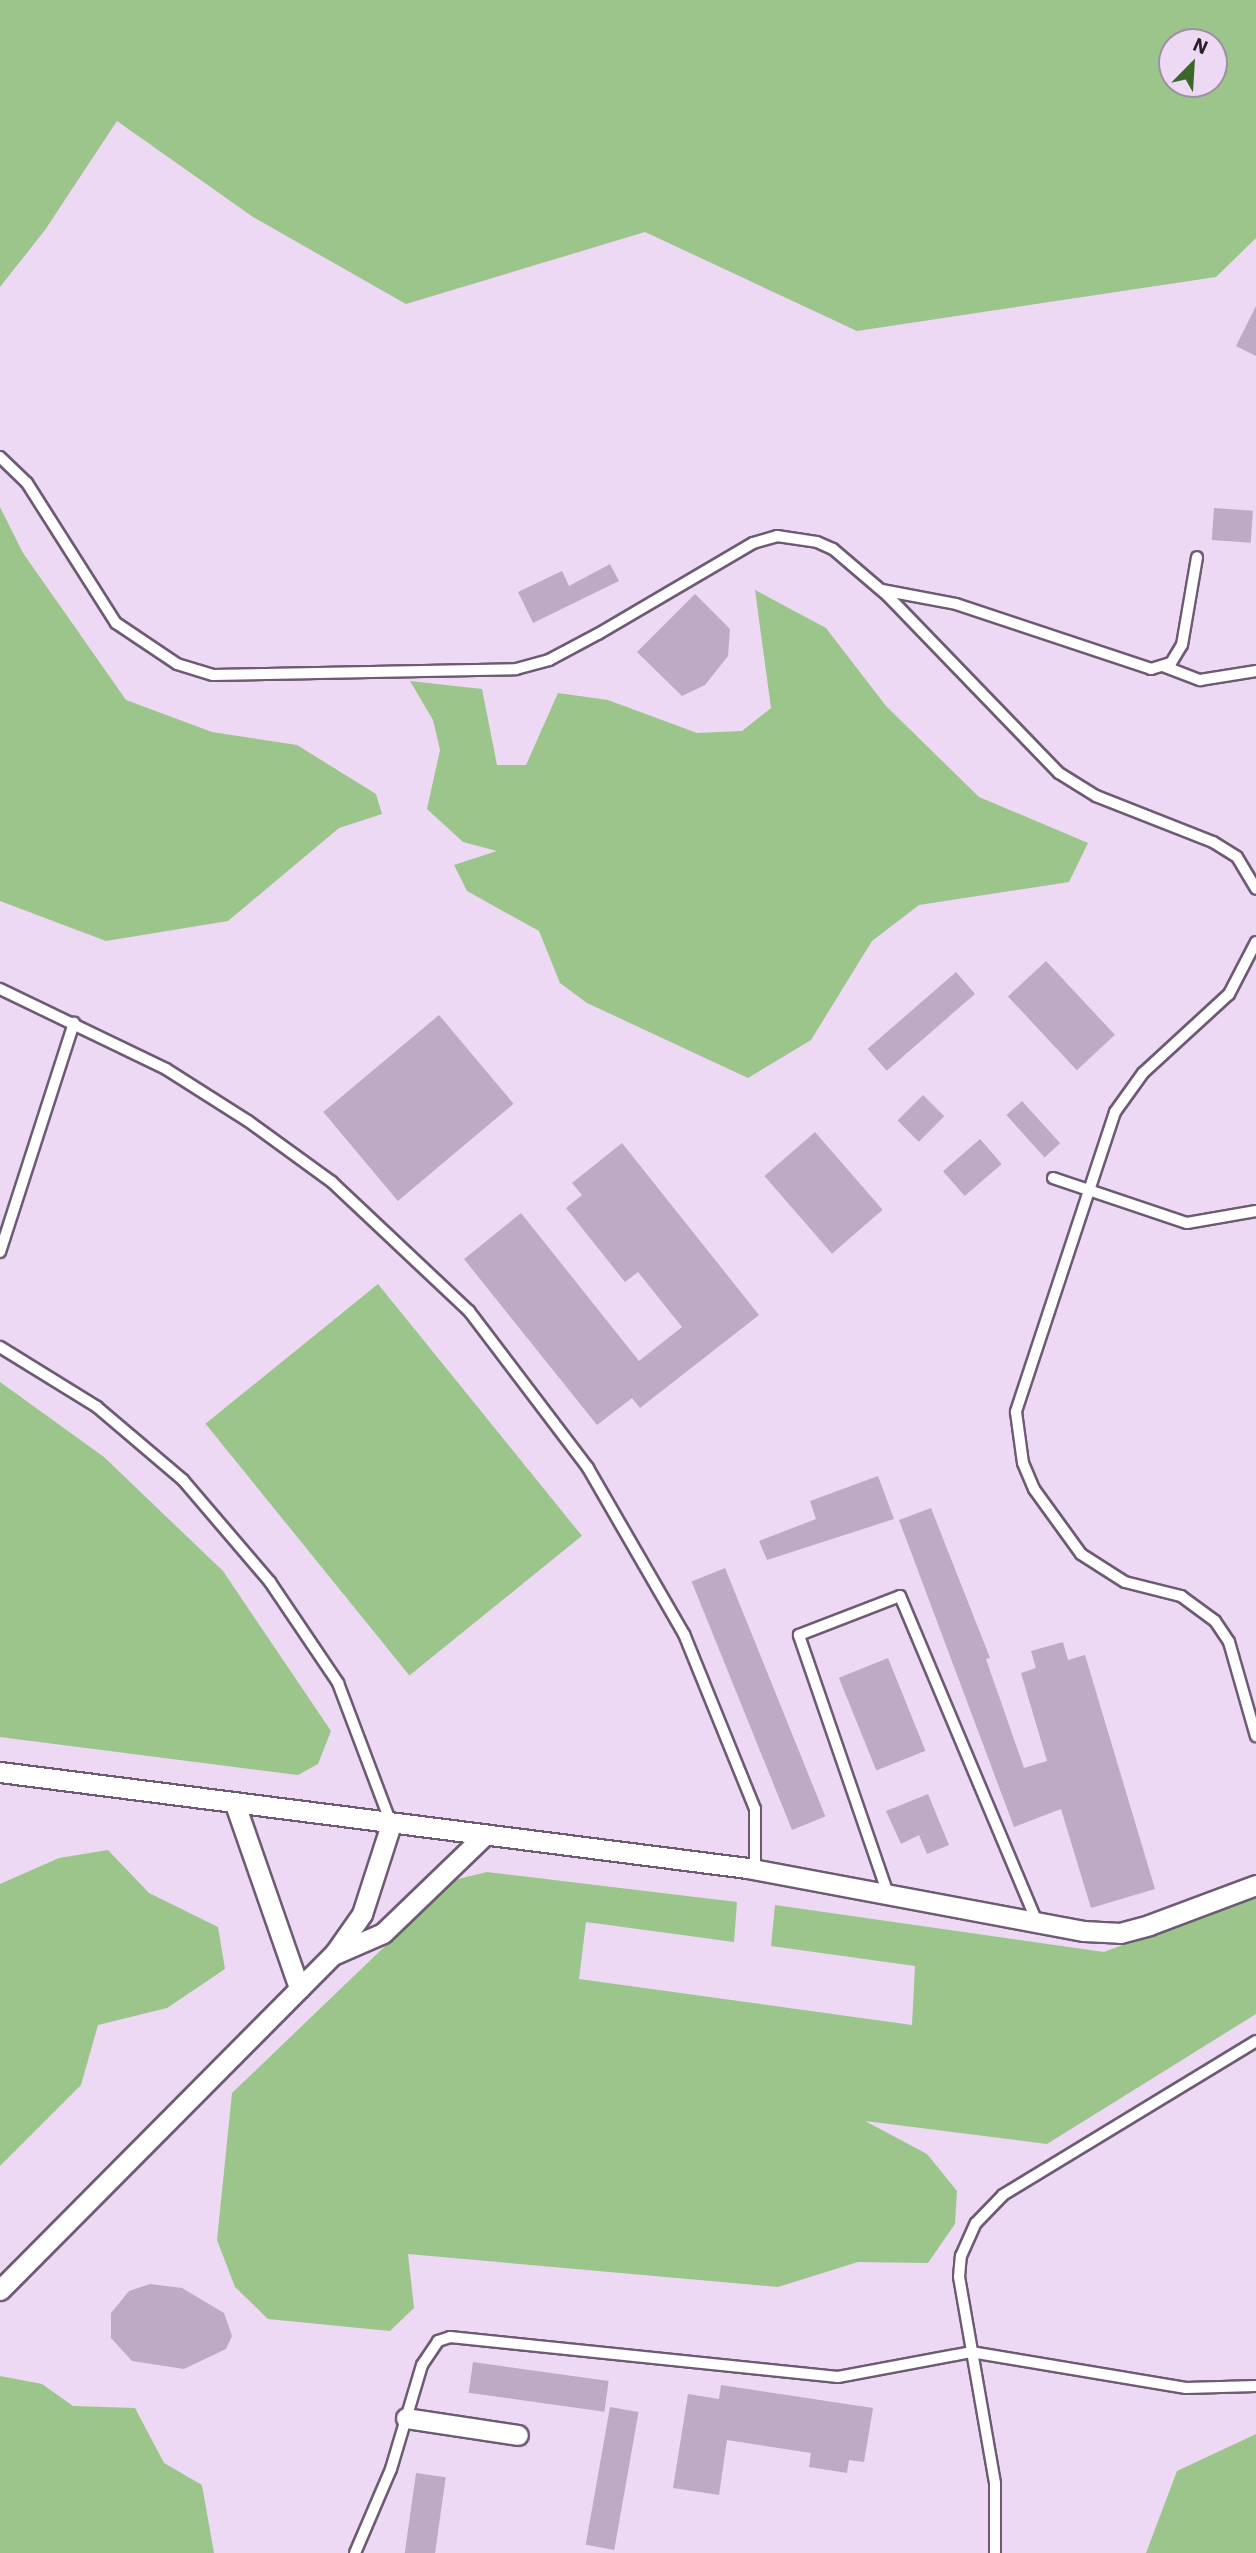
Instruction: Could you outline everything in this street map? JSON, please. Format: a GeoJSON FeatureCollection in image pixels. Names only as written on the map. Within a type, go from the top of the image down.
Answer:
{"type":"FeatureCollection","features":[{"type":"Feature","properties":{"kind":"street"},"geometry":{"type":"LineString","coordinates":[[0,1772],[755,1870],[1037,1922],[1121,1933],[1256,1885]]}},
{"type":"Feature","properties":{"kind":"street"},"geometry":{"type":"LineString","coordinates":[[235,1804],[299,1988]]}},
{"type":"Feature","properties":{"kind":"street"},"geometry":{"type":"LineString","coordinates":[[0,2290],[334,1954],[362,1914],[391,1824]]}},
{"type":"Feature","properties":{"kind":"street"},"geometry":{"type":"LineString","coordinates":[[334,1954],[383,1933],[485,1835]]}},
{"type":"Feature","properties":{"kind":"street"},"geometry":{"type":"LineString","coordinates":[[406,2418],[518,2435]]}},
{"type":"Feature","properties":{"kind":"lane"},"geometry":{"type":"LineString","coordinates":[[0,457],[27,483],[116,624],[177,664],[213,675],[516,668],[549,660],[753,543],[777,536],[833,549],[881,590],[1059,773],[1096,796],[1213,842],[1237,857],[1256,889]]}},
{"type":"Feature","properties":{"kind":"lane"},"geometry":{"type":"LineString","coordinates":[[1163,666],[1182,645],[1197,557]]}},
{"type":"Feature","properties":{"kind":"lane"},"geometry":{"type":"LineString","coordinates":[[881,590],[956,604],[1140,667],[1163,666],[1200,680],[1256,671]]}},
{"type":"Feature","properties":{"kind":"lane"},"geometry":{"type":"LineString","coordinates":[[1256,942],[1229,994],[1128,1090],[1087,1191],[1024,1379],[1016,1412],[1023,1463],[1056,1522],[1098,1568],[1181,1596],[1215,1620],[1229,1642],[1256,1736]]}},
{"type":"Feature","properties":{"kind":"lane"},"geometry":{"type":"LineString","coordinates":[[0,989],[166,1069],[248,1121],[332,1182],[469,1311],[588,1468],[684,1634],[755,1810],[755,1870]]}},
{"type":"Feature","properties":{"kind":"lane"},"geometry":{"type":"LineString","coordinates":[[0,1252],[74,1023]]}},
{"type":"Feature","properties":{"kind":"lane"},"geometry":{"type":"LineString","coordinates":[[1053,1178],[1187,1223],[1256,1211]]}},
{"type":"Feature","properties":{"kind":"lane"},"geometry":{"type":"LineString","coordinates":[[0,1347],[97,1407],[183,1480],[270,1582],[338,1683],[391,1824]]}},
{"type":"Feature","properties":{"kind":"lane"},"geometry":{"type":"LineString","coordinates":[[888,1894],[799,1635],[900,1596],[1037,1922]]}},
{"type":"Feature","properties":{"kind":"lane"},"geometry":{"type":"LineString","coordinates":[[995,2553],[995,2483],[974,2353],[964,2315],[961,2256],[989,2206],[1256,2041]]}},
{"type":"Feature","properties":{"kind":"lane"},"geometry":{"type":"LineString","coordinates":[[355,2553],[428,2353],[450,2337],[838,2377],[974,2353],[1186,2388],[1256,2386]]}},
{"type":"Feature","properties":{"kind":"green space"},"geometry":{"type":"Polygon","coordinates":[[[0,0],[1256,0],[1256,238],[1216,277],[857,331],[645,232],[406,304],[253,217],[117,121],[45,230],[0,287],[0,0]]]}},
{"type":"Feature","properties":{"kind":"green space"},"geometry":{"type":"Polygon","coordinates":[[[0,507],[23,553],[126,700],[212,732],[297,745],[376,794],[382,814],[339,828],[228,921],[106,941],[0,901],[0,507]]]}},
{"type":"Feature","properties":{"kind":"green space"},"geometry":{"type":"Polygon","coordinates":[[[755,590],[826,628],[886,706],[979,797],[1088,843],[1069,882],[919,905],[872,941],[811,1040],[748,1078],[587,1003],[560,983],[539,931],[467,891],[454,865],[497,851],[463,842],[427,809],[440,750],[433,720],[410,681],[482,689],[497,765],[526,765],[558,693],[608,700],[697,733],[742,731],[771,708],[755,590]]]}},
{"type":"Feature","properties":{"kind":"green space"},"geometry":{"type":"Polygon","coordinates":[[[378,1284],[582,1536],[409,1676],[205,1424],[378,1284]]]}},
{"type":"Feature","properties":{"kind":"green space"},"geometry":{"type":"Polygon","coordinates":[[[0,1382],[104,1457],[223,1571],[331,1731],[318,1764],[298,1775],[0,1737],[0,1382]]]}},
{"type":"Feature","properties":{"kind":"green space"},"geometry":{"type":"Polygon","coordinates":[[[108,1850],[149,1893],[218,1927],[225,1969],[167,2008],[98,2025],[81,2085],[0,2166],[0,1884],[59,1858],[108,1850]]]}},
{"type":"Feature","properties":{"kind":"green space"},"geometry":{"type":"Polygon","coordinates":[[[487,1872],[737,1902],[734,1942],[586,1922],[579,1979],[912,2025],[915,1966],[771,1946],[775,1905],[1104,1952],[1256,1895],[1256,2014],[1047,2144],[865,2121],[927,2154],[957,2191],[955,2224],[928,2263],[858,2262],[778,2287],[408,2254],[414,2308],[390,2331],[268,2319],[235,2287],[217,2240],[232,2093],[454,1880],[487,1872]]]}},
{"type":"Feature","properties":{"kind":"green space"},"geometry":{"type":"Polygon","coordinates":[[[0,2376],[42,2384],[73,2406],[135,2408],[164,2463],[202,2485],[214,2553],[0,2553],[0,2376]]]}},
{"type":"Feature","properties":{"kind":"green space"},"geometry":{"type":"Polygon","coordinates":[[[1256,2434],[1256,2553],[1146,2553],[1177,2471],[1256,2434]]]}},
{"type":"Feature","properties":{"kind":"building"},"geometry":{"type":"Polygon","coordinates":[[[1256,306],[1256,356],[1236,346],[1256,306]]]}},
{"type":"Feature","properties":{"kind":"building"},"geometry":{"type":"Polygon","coordinates":[[[1214,508],[1253,511],[1251,543],[1212,540],[1214,508]]]}},
{"type":"Feature","properties":{"kind":"building"},"geometry":{"type":"Polygon","coordinates":[[[610,564],[619,581],[533,623],[518,592],[562,571],[569,586],[610,564]]]}},
{"type":"Feature","properties":{"kind":"building"},"geometry":{"type":"Polygon","coordinates":[[[695,594],[730,629],[728,656],[705,685],[682,696],[637,652],[695,594]]]}},
{"type":"Feature","properties":{"kind":"building"},"geometry":{"type":"Polygon","coordinates":[[[1046,961],[1115,1035],[1077,1070],[1008,996],[1046,961]]]}},
{"type":"Feature","properties":{"kind":"building"},"geometry":{"type":"Polygon","coordinates":[[[956,972],[975,994],[887,1071],[868,1049],[956,972]]]}},
{"type":"Feature","properties":{"kind":"building"},"geometry":{"type":"Polygon","coordinates":[[[439,1015],[514,1104],[398,1201],[323,1112],[439,1015]]]}},
{"type":"Feature","properties":{"kind":"building"},"geometry":{"type":"Polygon","coordinates":[[[923,1095],[944,1116],[919,1142],[898,1120],[923,1095]]]}},
{"type":"Feature","properties":{"kind":"building"},"geometry":{"type":"Polygon","coordinates":[[[1022,1101],[1060,1143],[1045,1157],[1006,1115],[1022,1101]]]}},
{"type":"Feature","properties":{"kind":"building"},"geometry":{"type":"Polygon","coordinates":[[[815,1132],[883,1210],[832,1254],[764,1176],[815,1132]]]}},
{"type":"Feature","properties":{"kind":"building"},"geometry":{"type":"Polygon","coordinates":[[[980,1139],[1002,1164],[965,1196],[943,1171],[980,1139]]]}},
{"type":"Feature","properties":{"kind":"building"},"geometry":{"type":"Polygon","coordinates":[[[622,1143],[759,1315],[640,1408],[632,1398],[597,1425],[464,1259],[521,1213],[639,1361],[682,1327],[638,1272],[625,1282],[566,1208],[582,1195],[572,1183],[622,1143]]]}},
{"type":"Feature","properties":{"kind":"building"},"geometry":{"type":"Polygon","coordinates":[[[878,1476],[894,1519],[767,1560],[759,1541],[816,1519],[810,1501],[878,1476]]]}},
{"type":"Feature","properties":{"kind":"building"},"geometry":{"type":"Polygon","coordinates":[[[931,1508],[990,1658],[986,1659],[1024,1768],[1047,1761],[1021,1673],[1036,1668],[1031,1651],[1063,1642],[1068,1660],[1085,1655],[1155,1889],[1091,1908],[1061,1809],[1014,1827],[899,1520],[931,1508]]]}},
{"type":"Feature","properties":{"kind":"building"},"geometry":{"type":"Polygon","coordinates":[[[725,1568],[825,1816],[792,1830],[692,1581],[725,1568]]]}},
{"type":"Feature","properties":{"kind":"building"},"geometry":{"type":"Polygon","coordinates":[[[888,1658],[925,1751],[876,1771],[839,1678],[888,1658]]]}},
{"type":"Feature","properties":{"kind":"building"},"geometry":{"type":"Polygon","coordinates":[[[928,1794],[949,1845],[927,1854],[919,1835],[901,1844],[886,1811],[928,1794]]]}},
{"type":"Feature","properties":{"kind":"building"},"geometry":{"type":"Polygon","coordinates":[[[150,2284],[182,2288],[224,2313],[232,2336],[226,2349],[184,2369],[132,2361],[111,2338],[111,2313],[129,2291],[150,2284]]]}},
{"type":"Feature","properties":{"kind":"building"},"geometry":{"type":"Polygon","coordinates":[[[473,2362],[609,2381],[604,2412],[469,2393],[473,2362]]]}},
{"type":"Feature","properties":{"kind":"building"},"geometry":{"type":"Polygon","coordinates":[[[721,2385],[873,2408],[864,2462],[849,2460],[847,2473],[809,2467],[811,2453],[727,2440],[719,2495],[673,2488],[688,2394],[719,2399],[721,2385]]]}},
{"type":"Feature","properties":{"kind":"building"},"geometry":{"type":"Polygon","coordinates":[[[610,2407],[639,2412],[614,2550],[586,2545],[610,2407]]]}},
{"type":"Feature","properties":{"kind":"building"},"geometry":{"type":"Polygon","coordinates":[[[416,2473],[446,2477],[435,2553],[405,2553],[416,2473]]]}}]}
